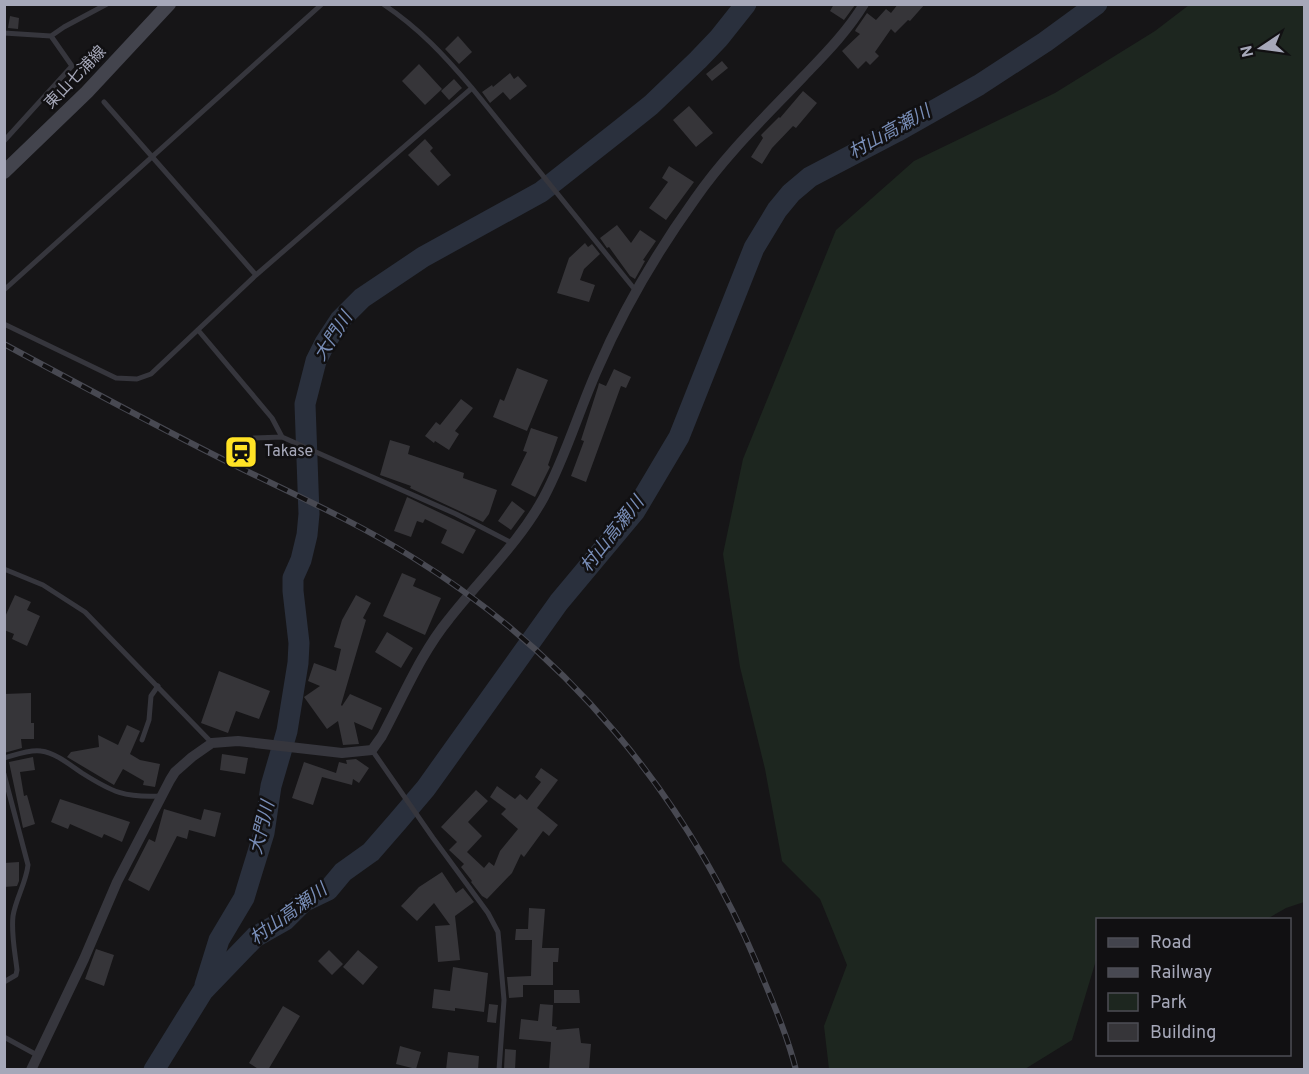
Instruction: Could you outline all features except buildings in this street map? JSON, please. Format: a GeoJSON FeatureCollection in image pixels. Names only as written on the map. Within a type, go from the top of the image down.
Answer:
{"type":"FeatureCollection","features":[{"type":"Feature","properties":{"kind":"main road","name":"東山七浦線"},"geometry":{"type":"LineString","coordinates":[[4,172],[87,92],[169,4]]}},
{"type":"Feature","properties":{"kind":"street"},"geometry":{"type":"LineString","coordinates":[[31,1070],[117,882],[175,772],[212,743],[238,741],[342,753],[372,750],[382,736],[429,648],[448,620],[532,519],[566,450],[597,369],[622,316],[684,214],[716,168],[844,34],[864,4]]}},
{"type":"Feature","properties":{"kind":"lane"},"geometry":{"type":"LineString","coordinates":[[4,33],[51,36],[107,4]]}},
{"type":"Feature","properties":{"kind":"lane"},"geometry":{"type":"LineString","coordinates":[[4,290],[322,4]]}},
{"type":"Feature","properties":{"kind":"lane"},"geometry":{"type":"LineString","coordinates":[[383,4],[435,46],[472,88],[636,291]]}},
{"type":"Feature","properties":{"kind":"lane"},"geometry":{"type":"LineString","coordinates":[[4,141],[72,66],[51,36]]}},
{"type":"Feature","properties":{"kind":"lane"},"geometry":{"type":"LineString","coordinates":[[4,324],[116,378],[137,379],[151,374],[256,275],[472,88]]}},
{"type":"Feature","properties":{"kind":"lane"},"geometry":{"type":"LineString","coordinates":[[104,102],[256,275]]}},
{"type":"Feature","properties":{"kind":"lane"},"geometry":{"type":"LineString","coordinates":[[198,330],[272,418],[282,437]]}},
{"type":"Feature","properties":{"kind":"lane"},"geometry":{"type":"LineString","coordinates":[[252,442],[254,438],[282,437],[456,514],[513,544]]}},
{"type":"Feature","properties":{"kind":"lane"},"geometry":{"type":"LineString","coordinates":[[4,569],[43,585],[85,612],[212,743]]}},
{"type":"Feature","properties":{"kind":"lane"},"geometry":{"type":"LineString","coordinates":[[142,740],[149,720],[150,696],[158,686]]}},
{"type":"Feature","properties":{"kind":"lane"},"geometry":{"type":"LineString","coordinates":[[372,750],[488,913],[498,932],[504,1000],[499,1070]]}},
{"type":"Feature","properties":{"kind":"lane"},"geometry":{"type":"LineString","coordinates":[[4,759],[26,752],[41,751],[65,761],[124,795],[161,796]]}},
{"type":"Feature","properties":{"kind":"lane"},"geometry":{"type":"LineString","coordinates":[[4,774],[28,865],[26,880],[13,916],[17,970],[15,975],[4,982]]}},
{"type":"Feature","properties":{"kind":"lane"},"geometry":{"type":"LineString","coordinates":[[4,1037],[39,1056]]}},
{"type":"Feature","properties":{"kind":"green space"},"geometry":{"type":"Polygon","coordinates":[[[1189,5],[1304,5],[1304,902],[1286,908],[1269,918],[1096,918],[1096,960],[1072,1040],[1025,1069],[829,1069],[824,1026],[847,965],[820,899],[782,861],[765,769],[740,667],[723,554],[743,459],[836,230],[914,161],[1055,93],[1155,31],[1189,5]]]}},
{"type":"Feature","properties":{"kind":"waterway","name":"大門川"},"geometry":{"type":"LineString","coordinates":[[205,985],[219,940],[244,898],[264,833],[271,786],[287,731],[299,643],[293,578],[301,560],[309,514],[305,404],[316,361],[325,343],[340,320],[362,298],[423,257],[541,192],[651,105],[719,38],[746,4]]}},
{"type":"Feature","properties":{"kind":"waterway","name":"村山高瀬川"},"geometry":{"type":"LineString","coordinates":[[154,1070],[203,991],[255,937],[285,920],[303,902],[328,890],[343,872],[371,852],[398,821],[426,788],[559,602],[635,511],[679,437],[754,248],[777,210],[791,193],[810,177],[979,85],[1045,42],[1097,4]]}},
{"type":"Feature","properties":{"kind":"railway"},"geometry":{"type":"LineString","coordinates":[[4,344],[175,435],[323,508],[390,544],[469,595],[522,637],[571,684],[616,733],[658,787],[695,843],[728,902],[757,964],[796,1070]]}},
{"type":"Feature","properties":{"kind":"place","name":"Takase"},"geometry":{"type":"Point","coordinates":[241,452]}}]}
